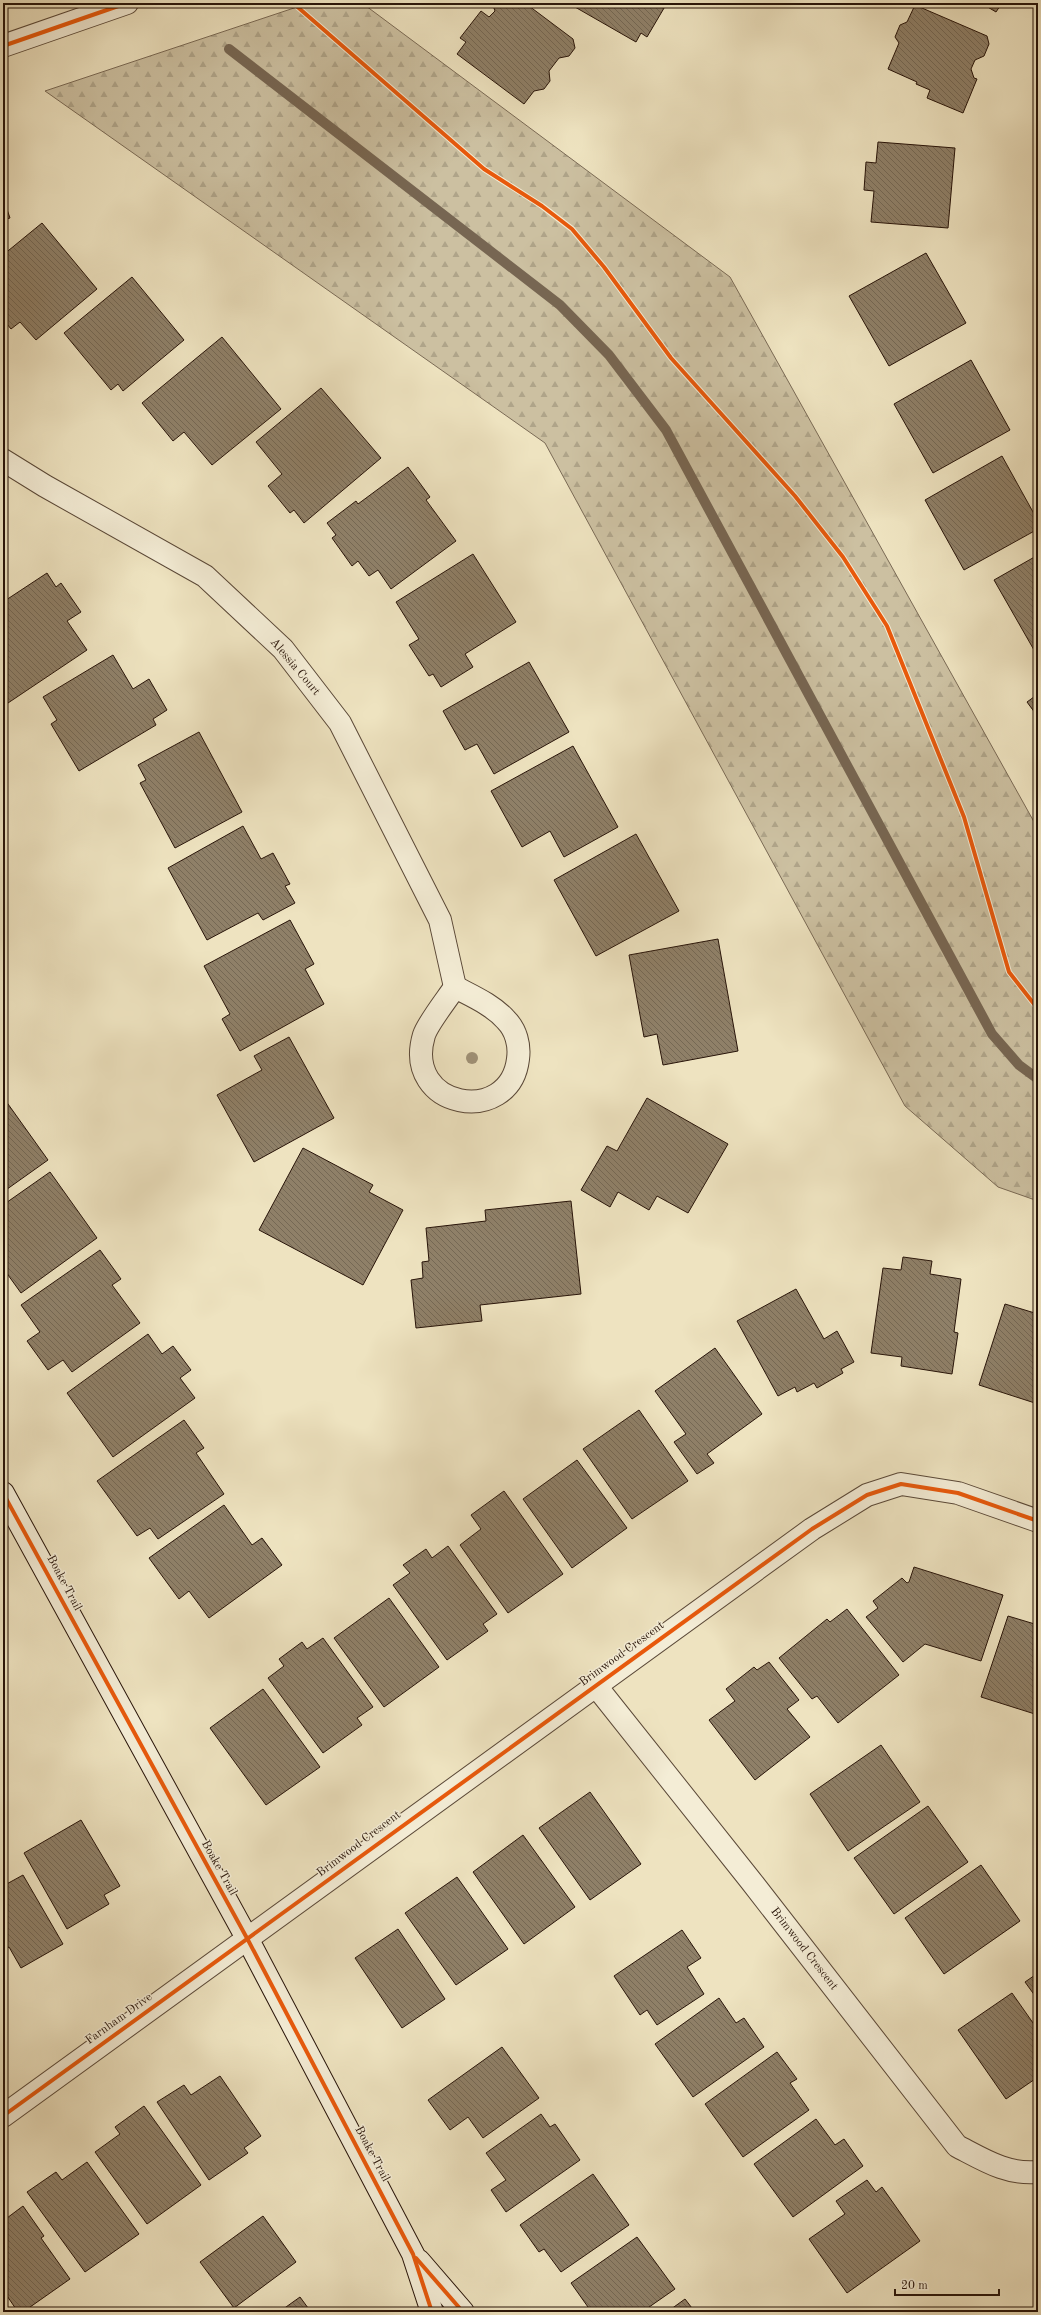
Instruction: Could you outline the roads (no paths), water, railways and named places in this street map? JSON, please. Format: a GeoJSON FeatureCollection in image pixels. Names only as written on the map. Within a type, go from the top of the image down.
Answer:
{"type":"FeatureCollection","features":[{"type":"Feature","properties":{"kind":"street"},"geometry":{"type":"LineString","coordinates":[[3,46],[127,3]]}},
{"type":"Feature","properties":{"kind":"street","name":"Alessia Court"},"geometry":{"type":"LineString","coordinates":[[3,460],[45,486],[205,576],[283,649],[340,723],[440,920],[455,987]]}},
{"type":"Feature","properties":{"kind":"street"},"geometry":{"type":"LineString","coordinates":[[455,987],[506,1020],[515,1034],[519,1050],[517,1066],[510,1081],[498,1093],[484,1100],[467,1102],[451,1099],[438,1091],[427,1079],[421,1064],[420,1049],[424,1032],[455,987]]}},
{"type":"Feature","properties":{"kind":"street","name":"Brimwood Crescent"},"geometry":{"type":"LineString","coordinates":[[248,1940],[401,1825],[812,1529],[866,1495],[901,1484],[958,1493],[1038,1521]]}},
{"type":"Feature","properties":{"kind":"street","name":"Boake Trail"},"geometry":{"type":"LineString","coordinates":[[3,1493],[248,1940],[413,2254],[432,2312]]}},
{"type":"Feature","properties":{"kind":"street","name":"Brimwood Crescent"},"geometry":{"type":"LineString","coordinates":[[596,1686],[751,1881],[957,2146],[1002,2170],[1026,2173],[1038,2172]]}},
{"type":"Feature","properties":{"kind":"street","name":"Farnham Drive"},"geometry":{"type":"LineString","coordinates":[[3,2116],[248,1940]]}},
{"type":"Feature","properties":{"kind":"street","name":"Boake Trail"},"geometry":{"type":"LineString","coordinates":[[413,2254],[463,2312]]}},
{"type":"Feature","properties":{"kind":"waterway"},"geometry":{"type":"LineString","coordinates":[[229,49],[560,305],[609,355],[666,430],[992,1034],[1019,1065],[1038,1079]]}}]}
